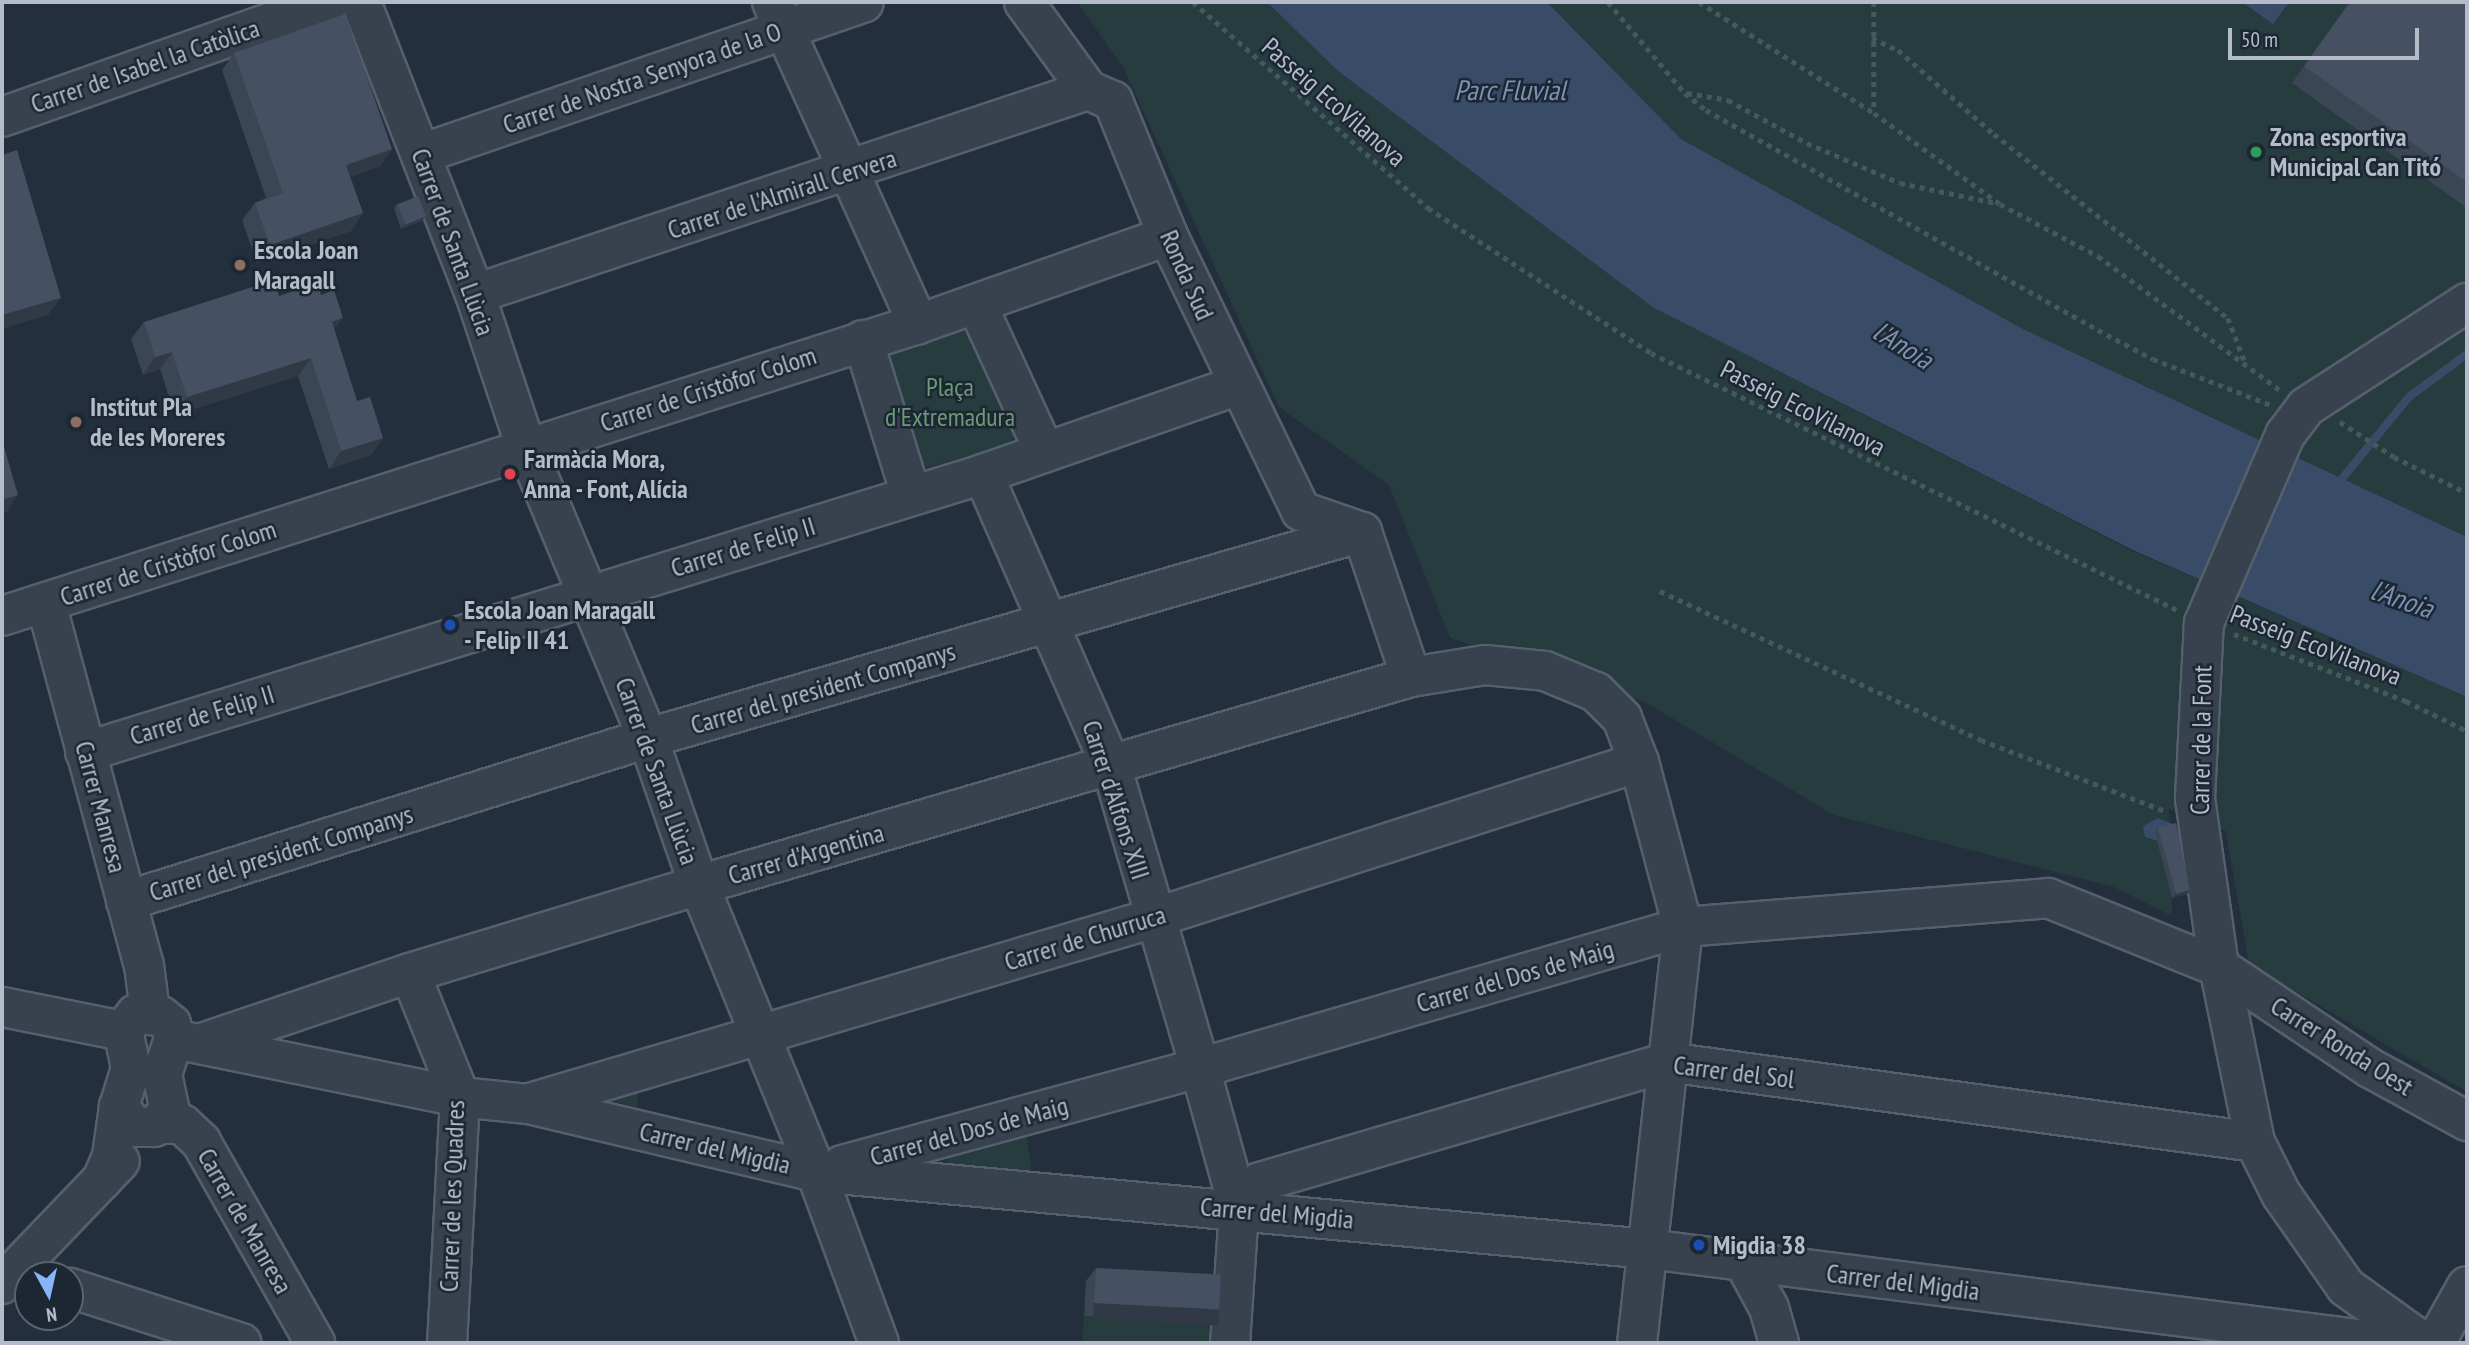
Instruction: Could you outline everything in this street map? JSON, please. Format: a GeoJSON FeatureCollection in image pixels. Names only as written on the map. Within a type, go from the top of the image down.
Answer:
{"type":"FeatureCollection","features":[{"type":"Feature","properties":{"kind":"street","name":"Carrer de Isabel la Catòlica"},"geometry":{"type":"LineString","coordinates":[[2,117],[329,2]]}},
{"type":"Feature","properties":{"kind":"street","name":"Carrer de Santa Llùcia"},"geometry":{"type":"LineString","coordinates":[[361,2],[475,294],[526,447],[648,738],[699,885],[816,1172],[878,1343]]}},
{"type":"Feature","properties":{"kind":"street","name":"Carrer de Nostra Senyora de la O"},"geometry":{"type":"LineString","coordinates":[[421,154],[778,15],[864,2]]}},
{"type":"Feature","properties":{"kind":"street","name":"Ronda Sud"},"geometry":{"type":"LineString","coordinates":[[1024,2],[1088,90],[1113,101],[1168,236],[1301,512],[1362,531]]}},
{"type":"Feature","properties":{"kind":"street"},"geometry":{"type":"LineString","coordinates":[[778,15],[918,324]]}},
{"type":"Feature","properties":{"kind":"street","name":"Carrer de l'Almirall Cervera"},"geometry":{"type":"LineString","coordinates":[[475,294],[848,173],[1088,90]]}},
{"type":"Feature","properties":{"kind":"street","name":"Carrer de Cristòfor Colom"},"geometry":{"type":"LineString","coordinates":[[2,616],[978,305],[1168,236]]}},
{"type":"Feature","properties":{"kind":"street"},"geometry":{"type":"LineString","coordinates":[[2296,421],[2467,303]]}},
{"type":"Feature","properties":{"kind":"street"},"geometry":{"type":"LineString","coordinates":[[978,305],[1044,451]]}},
{"type":"Feature","properties":{"kind":"street"},"geometry":{"type":"LineString","coordinates":[[863,340],[911,495]]}},
{"type":"Feature","properties":{"kind":"street","name":"Carrer de Felip II"},"geometry":{"type":"LineString","coordinates":[[85,752],[983,474],[1238,385]]}},
{"type":"Feature","properties":{"kind":"street","name":"Carrer de la Font"},"geometry":{"type":"LineString","coordinates":[[2296,421],[2205,620],[2195,798],[2198,824],[2219,967],[2255,1142],[2281,1194],[2346,1287],[2424,1343]]}},
{"type":"Feature","properties":{"kind":"street","name":"Carrer d'Alfons XIII"},"geometry":{"type":"LineString","coordinates":[[983,474],[1111,765],[1200,1068],[1239,1209],[1230,1343]]}},
{"type":"Feature","properties":{"kind":"street"},"geometry":{"type":"LineString","coordinates":[[1362,531],[1411,677]]}},
{"type":"Feature","properties":{"kind":"street","name":"Carrer del president Companys"},"geometry":{"type":"LineString","coordinates":[[126,901],[648,738],[1049,624],[1362,531]]}},
{"type":"Feature","properties":{"kind":"street","name":"Carrer Manresa"},"geometry":{"type":"LineString","coordinates":[[46,603],[163,1031],[131,1068],[119,1107],[114,1146],[102,1180]]}},
{"type":"Feature","properties":{"kind":"street","name":"Carrer d'Argentina"},"geometry":{"type":"LineString","coordinates":[[163,1031],[410,973],[699,885],[1446,668],[1506,665],[1580,683],[1614,706],[1639,762],[1683,927]]}},
{"type":"Feature","properties":{"kind":"street","name":"Carrer de Churruca"},"geometry":{"type":"LineString","coordinates":[[528,1104],[1154,918],[1639,762]]}},
{"type":"Feature","properties":{"kind":"street","name":"Carrer del Dos de Maig"},"geometry":{"type":"LineString","coordinates":[[816,1172],[1200,1068],[1683,927],[2049,898],[2219,967]]}},
{"type":"Feature","properties":{"kind":"street"},"geometry":{"type":"LineString","coordinates":[[1637,1343],[1683,927]]}},
{"type":"Feature","properties":{"kind":"street","name":"Carrer Ronda Oest"},"geometry":{"type":"LineString","coordinates":[[2219,967],[2370,1068],[2467,1121]]}},
{"type":"Feature","properties":{"kind":"street","name":"Carrer de les Quadres"},"geometry":{"type":"LineString","coordinates":[[410,973],[460,1097],[447,1343]]}},
{"type":"Feature","properties":{"kind":"street","name":"Carrer del Migdia"},"geometry":{"type":"LineString","coordinates":[[2,1007],[163,1031],[460,1097],[528,1104],[816,1172],[1239,1209],[1648,1249],[2249,1335],[2389,1343]]}},
{"type":"Feature","properties":{"kind":"street"},"geometry":{"type":"LineString","coordinates":[[31,1261],[102,1180],[170,1111],[162,1074],[163,1031]]}},
{"type":"Feature","properties":{"kind":"street","name":"Carrer del Sol"},"geometry":{"type":"LineString","coordinates":[[1239,1209],[1260,1182],[1667,1062],[2255,1142]]}},
{"type":"Feature","properties":{"kind":"street","name":"Carrer de Manresa"},"geometry":{"type":"LineString","coordinates":[[119,1107],[135,1127],[182,1124],[201,1142],[315,1343]]}},
{"type":"Feature","properties":{"kind":"street"},"geometry":{"type":"LineString","coordinates":[[1744,1262],[1769,1308],[1779,1343]]}},
{"type":"Feature","properties":{"kind":"street"},"geometry":{"type":"LineString","coordinates":[[2435,1343],[2467,1286]]}},
{"type":"Feature","properties":{"kind":"street"},"geometry":{"type":"LineString","coordinates":[[84,1293],[241,1343]]}},
{"type":"Feature","properties":{"kind":"path","name":"Passeig EcoVilanova"},"geometry":{"type":"LineString","coordinates":[[1193,2],[1428,208],[1651,353],[2205,620],[2406,701],[2467,731]]}},
{"type":"Feature","properties":{"kind":"path"},"geometry":{"type":"LineString","coordinates":[[1608,2],[1685,93],[1706,110],[1889,215],[2153,359],[2276,407],[2296,421]]}},
{"type":"Feature","properties":{"kind":"path"},"geometry":{"type":"LineString","coordinates":[[1699,2],[1874,113],[2000,204],[2098,256],[2246,366],[2296,421]]}},
{"type":"Feature","properties":{"kind":"path"},"geometry":{"type":"LineString","coordinates":[[1874,2],[1874,113]]}},
{"type":"Feature","properties":{"kind":"path"},"geometry":{"type":"LineString","coordinates":[[1872,38],[1898,50],[1994,134],[2228,318],[2246,366]]}},
{"type":"Feature","properties":{"kind":"path"},"geometry":{"type":"LineString","coordinates":[[1685,93],[1728,100],[1807,143],[1900,183],[2000,204]]}},
{"type":"Feature","properties":{"kind":"path"},"geometry":{"type":"LineString","coordinates":[[2344,424],[2394,457],[2467,493]]}},
{"type":"Feature","properties":{"kind":"path"},"geometry":{"type":"LineString","coordinates":[[1660,591],[1981,740],[2198,824]]}},
{"type":"Feature","properties":{"kind":"green space"},"geometry":{"type":"Polygon","coordinates":[[[1077,2],[1267,2],[1338,71],[1654,308],[2135,552],[2467,697],[2467,1092],[2249,964],[2226,831],[2169,809],[2172,916],[2114,887],[1834,815],[1645,702],[1450,638],[1389,485],[1279,407],[1123,67],[1077,2]]]}},
{"type":"Feature","properties":{"kind":"green space"},"geometry":{"type":"Polygon","coordinates":[[[1547,2],[2467,2],[2467,537],[2023,329],[1681,139],[1547,2]]]}},
{"type":"Feature","properties":{"kind":"green space","name":"Plaça d'Extremadura"},"geometry":{"type":"Polygon","coordinates":[[[965,325],[1021,429],[1005,447],[924,468],[913,459],[883,364],[889,352],[965,325]]]}},
{"type":"Feature","properties":{"kind":"green space"},"geometry":{"type":"Polygon","coordinates":[[[640,1084],[637,1107],[605,1099],[640,1084]]]}},
{"type":"Feature","properties":{"kind":"green space"},"geometry":{"type":"Polygon","coordinates":[[[1026,1133],[1032,1172],[948,1163],[948,1155],[1026,1133]]]}},
{"type":"Feature","properties":{"kind":"green space"},"geometry":{"type":"Polygon","coordinates":[[[1084,1316],[1217,1323],[1214,1343],[1082,1343],[1084,1316]]]}},
{"type":"Feature","properties":{"kind":"water","name":"Parc Fluvial"},"geometry":{"type":"Polygon","coordinates":[[[1267,2],[1547,2],[1681,139],[2023,329],[2467,537],[2467,697],[2135,551],[1654,308],[1338,71],[1267,2]]]}},
{"type":"Feature","properties":{"kind":"water"},"geometry":{"type":"Polygon","coordinates":[[[2242,2],[2289,2],[2273,24],[2242,2]]]}},
{"type":"Feature","properties":{"kind":"water"},"geometry":{"type":"Polygon","coordinates":[[[2158,818],[2173,824],[2174,846],[2145,837],[2143,826],[2158,818]]]}},
{"type":"Feature","properties":{"kind":"building"},"geometry":{"type":"Polygon","coordinates":[[[2350,2],[2467,2],[2467,182],[2304,66],[2350,2]]]}},
{"type":"Feature","properties":{"kind":"building"},"geometry":{"type":"Polygon","coordinates":[[[345,14],[392,149],[346,165],[363,213],[270,245],[255,203],[283,193],[234,53],[345,14]]]}},
{"type":"Feature","properties":{"kind":"building"},"geometry":{"type":"Polygon","coordinates":[[[17,150],[61,298],[2,315],[2,155],[17,150]]]}},
{"type":"Feature","properties":{"kind":"building"},"geometry":{"type":"Polygon","coordinates":[[[418,196],[426,216],[406,225],[398,204],[418,196]]]}},
{"type":"Feature","properties":{"kind":"building"},"geometry":{"type":"Polygon","coordinates":[[[274,280],[279,296],[318,283],[321,295],[334,290],[343,318],[332,322],[357,401],[370,397],[383,438],[341,451],[311,358],[187,397],[172,352],[155,357],[144,322],[274,280]]]}},
{"type":"Feature","properties":{"kind":"building"},"geometry":{"type":"Polygon","coordinates":[[[2,440],[18,495],[2,500],[2,440]]]}},
{"type":"Feature","properties":{"kind":"building"},"geometry":{"type":"Polygon","coordinates":[[[2176,823],[2190,890],[2176,894],[2158,828],[2176,823]]]}},
{"type":"Feature","properties":{"kind":"building"},"geometry":{"type":"Polygon","coordinates":[[[1096,1268],[1221,1275],[1219,1309],[1094,1303],[1096,1268]]]}},
{"type":"Feature","properties":{"kind":"waterway"},"geometry":{"type":"LineString","coordinates":[[2335,487],[2409,397],[2467,354]]}},
{"type":"Feature","properties":{"kind":"place","name":"Zona esportiva Municipal Can Titó"},"geometry":{"type":"Point","coordinates":[2256,152]}},
{"type":"Feature","properties":{"kind":"place","name":"Escola Joan Maragall"},"geometry":{"type":"Point","coordinates":[240,265]}},
{"type":"Feature","properties":{"kind":"place","name":"Institut Pla de les Moreres"},"geometry":{"type":"Point","coordinates":[76,422]}},
{"type":"Feature","properties":{"kind":"place","name":"Farmàcia Mora, Anna - Font, Alícia"},"geometry":{"type":"Point","coordinates":[510,474]}},
{"type":"Feature","properties":{"kind":"place","name":"Escola Joan Maragall - Felip II 41"},"geometry":{"type":"Point","coordinates":[450,625]}},
{"type":"Feature","properties":{"kind":"place","name":"Migdia 38"},"geometry":{"type":"Point","coordinates":[1699,1245]}},
{"type":"Feature","properties":{"kind":"water label","name":"l'Anoia"},"geometry":{"type":"Point","coordinates":[1903,345]}},
{"type":"Feature","properties":{"kind":"water label","name":"l'Anoia"},"geometry":{"type":"Point","coordinates":[2402,599]}}]}
